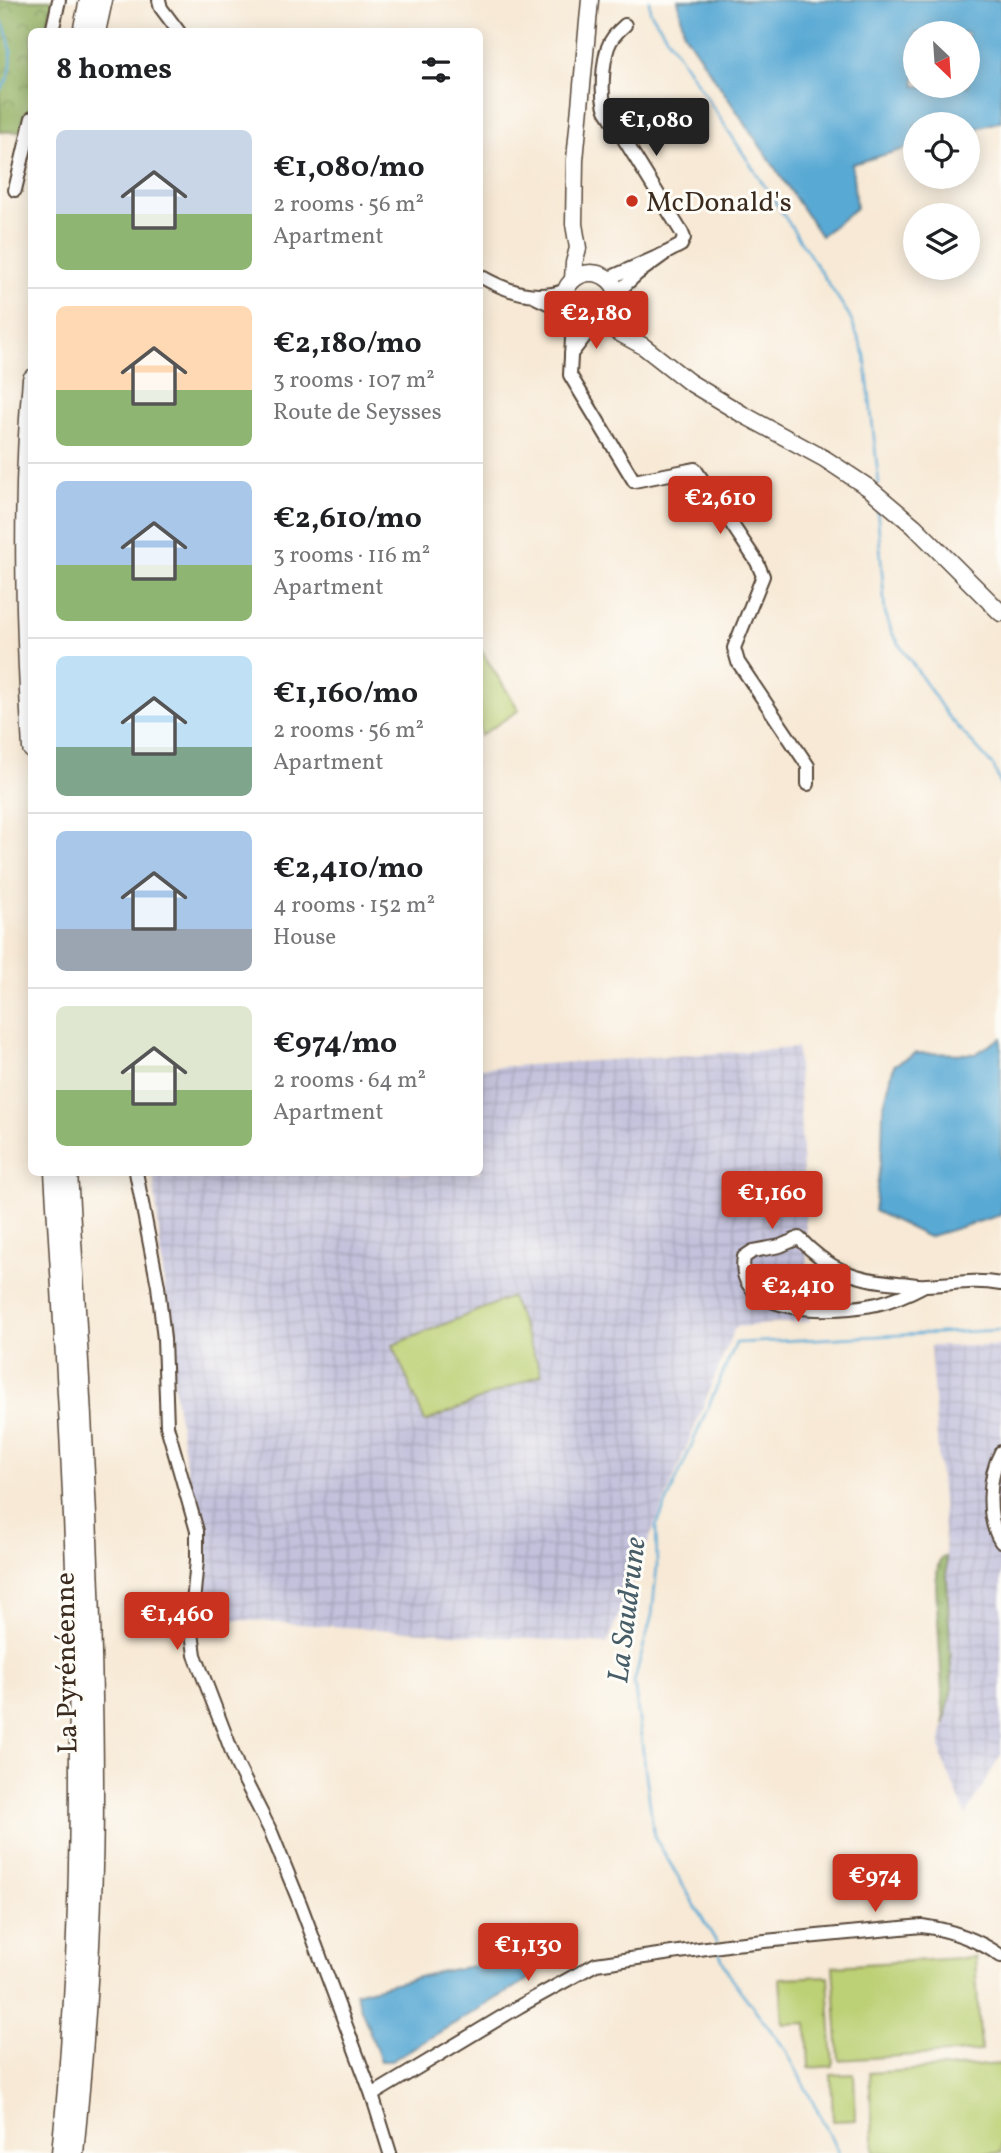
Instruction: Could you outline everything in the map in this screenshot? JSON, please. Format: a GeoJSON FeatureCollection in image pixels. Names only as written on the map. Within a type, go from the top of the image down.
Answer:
{"type":"FeatureCollection","features":[{"type":"Feature","properties":{"kind":"highway"},"geometry":{"type":"LineString","coordinates":[[83,28],[89,0]]}},
{"type":"Feature","properties":{"kind":"highway"},"geometry":{"type":"LineString","coordinates":[[97,28],[103,0]]}},
{"type":"Feature","properties":{"kind":"highway"},"geometry":{"type":"LineString","coordinates":[[28,457],[28,654]]}},
{"type":"Feature","properties":{"kind":"highway","name":"La Pyrénéenne"},"geometry":{"type":"LineString","coordinates":[[54,1176],[75,1542],[80,1743],[74,1984],[61,2153]]}},
{"type":"Feature","properties":{"kind":"highway","name":"La Pyrénéenne"},"geometry":{"type":"LineString","coordinates":[[68,1176],[90,1592],[94,1782],[87,1985],[74,2153]]}},
{"type":"Feature","properties":{"kind":"main road"},"geometry":{"type":"LineString","coordinates":[[590,0],[575,160],[574,224],[578,248],[570,285],[569,314],[580,325],[597,325],[643,346]]}},
{"type":"Feature","properties":{"kind":"main road"},"geometry":{"type":"LineString","coordinates":[[578,248],[617,293],[615,311],[643,346],[689,382],[825,459],[869,488],[914,526],[1001,612]]}},
{"type":"Feature","properties":{"kind":"main road"},"geometry":{"type":"LineString","coordinates":[[570,285],[584,274],[601,276]]}},
{"type":"Feature","properties":{"kind":"main road"},"geometry":{"type":"LineString","coordinates":[[597,325],[615,311]]}},
{"type":"Feature","properties":{"kind":"street"},"geometry":{"type":"LineString","coordinates":[[53,28],[59,0]]}},
{"type":"Feature","properties":{"kind":"street"},"geometry":{"type":"LineString","coordinates":[[159,0],[161,8],[176,28]]}},
{"type":"Feature","properties":{"kind":"street"},"geometry":{"type":"LineString","coordinates":[[617,293],[637,274],[681,245],[684,238],[606,110],[602,96],[607,49],[617,32],[625,25]]}},
{"type":"Feature","properties":{"kind":"street"},"geometry":{"type":"LineString","coordinates":[[15,190],[28,135]]}},
{"type":"Feature","properties":{"kind":"street"},"geometry":{"type":"LineString","coordinates":[[601,276],[666,253]]}},
{"type":"Feature","properties":{"kind":"street"},"geometry":{"type":"LineString","coordinates":[[483,278],[505,289],[530,295],[569,314],[570,375],[634,481],[695,470],[757,562],[763,576],[734,648],[738,662],[808,766],[808,784]]}},
{"type":"Feature","properties":{"kind":"street"},"geometry":{"type":"LineString","coordinates":[[530,295],[551,296],[570,285]]}},
{"type":"Feature","properties":{"kind":"street"},"geometry":{"type":"LineString","coordinates":[[571,355],[597,325]]}},
{"type":"Feature","properties":{"kind":"street"},"geometry":{"type":"LineString","coordinates":[[137,1176],[163,1326],[167,1426],[197,1531],[191,1625],[195,1655],[237,1765],[281,1856],[372,2095],[390,2153]]}},
{"type":"Feature","properties":{"kind":"street"},"geometry":{"type":"LineString","coordinates":[[923,1286],[904,1296],[877,1304],[831,1310],[799,1308],[768,1300],[756,1293],[747,1282],[744,1257],[753,1251],[780,1246],[799,1238],[810,1250],[842,1272],[870,1281],[923,1286],[977,1280],[1001,1284]]}},
{"type":"Feature","properties":{"kind":"street"},"geometry":{"type":"LineString","coordinates":[[1001,1452],[993,1477],[991,1496],[994,1532],[1001,1542]]}},
{"type":"Feature","properties":{"kind":"street"},"geometry":{"type":"LineString","coordinates":[[372,2095],[596,1964],[717,1947],[922,1926],[945,1929],[970,1938],[1001,1956]]}},
{"type":"Feature","properties":{"kind":"shaded area"},"geometry":{"type":"Polygon","coordinates":[[[797,1048],[810,1321],[735,1327],[607,1644],[210,1618],[176,1402],[153,1176],[483,1176],[483,1068],[797,1048]]]}},
{"type":"Feature","properties":{"kind":"shaded area"},"geometry":{"type":"Polygon","coordinates":[[[930,1346],[1001,1346],[1001,1755],[966,1815],[942,1758],[940,1745],[952,1688],[948,1583],[930,1346]]]}},
{"type":"Feature","properties":{"kind":"green space"},"geometry":{"type":"Polygon","coordinates":[[[0,0],[53,0],[47,28],[28,28],[28,116],[25,131],[0,132],[0,0]]]}},
{"type":"Feature","properties":{"kind":"green space"},"geometry":{"type":"Polygon","coordinates":[[[483,654],[519,710],[483,734],[483,654]]]}},
{"type":"Feature","properties":{"kind":"green space"},"geometry":{"type":"Polygon","coordinates":[[[511,1297],[542,1374],[425,1422],[393,1345],[511,1297]]]}},
{"type":"Feature","properties":{"kind":"green space"},"geometry":{"type":"Polygon","coordinates":[[[942,1557],[946,1557],[952,1688],[944,1725],[936,1586],[938,1565],[942,1557]]]}},
{"type":"Feature","properties":{"kind":"green space"},"geometry":{"type":"Polygon","coordinates":[[[975,1957],[981,2051],[839,2060],[833,1966],[975,1957]]]}},
{"type":"Feature","properties":{"kind":"green space"},"geometry":{"type":"Polygon","coordinates":[[[828,1976],[833,2066],[809,2068],[807,2023],[783,2024],[780,1978],[828,1976]]]}},
{"type":"Feature","properties":{"kind":"green space"},"geometry":{"type":"Polygon","coordinates":[[[1001,2064],[1001,2153],[874,2153],[869,2073],[1001,2064]]]}},
{"type":"Feature","properties":{"kind":"green space"},"geometry":{"type":"Polygon","coordinates":[[[854,2074],[856,2120],[833,2121],[831,2075],[854,2074]]]}},
{"type":"Feature","properties":{"kind":"water"},"geometry":{"type":"Polygon","coordinates":[[[678,0],[1001,0],[1001,121],[980,127],[980,112],[903,112],[903,149],[852,164],[856,208],[821,236],[684,33],[678,0]]]}},
{"type":"Feature","properties":{"kind":"water"},"geometry":{"type":"Polygon","coordinates":[[[1001,1038],[1001,1215],[928,1237],[874,1211],[882,1148],[883,1109],[894,1065],[916,1053],[975,1054],[1001,1038]]]}},
{"type":"Feature","properties":{"kind":"water"},"geometry":{"type":"Polygon","coordinates":[[[520,1958],[531,1978],[391,2061],[381,2061],[355,1993],[438,1972],[520,1958]]]}},
{"type":"Feature","properties":{"kind":"waterway","name":"La Saudrune"},"geometry":{"type":"LineString","coordinates":[[649,0],[650,11],[849,315],[865,355],[879,484]]}},
{"type":"Feature","properties":{"kind":"waterway"},"geometry":{"type":"LineString","coordinates":[[0,17],[11,54],[10,73],[0,90]]}},
{"type":"Feature","properties":{"kind":"waterway","name":"La Saudrune"},"geometry":{"type":"LineString","coordinates":[[877,506],[885,612],[892,633],[947,715],[994,767],[1001,786]]}},
{"type":"Feature","properties":{"kind":"waterway","name":"La Saudrune"},"geometry":{"type":"LineString","coordinates":[[717,1943],[654,1836],[634,1682],[652,1615],[657,1566],[656,1527],[736,1343],[1001,1330]]}},
{"type":"Feature","properties":{"kind":"waterway","name":"La Saudrune"},"geometry":{"type":"LineString","coordinates":[[718,1950],[730,1977],[786,2050],[839,2153]]}},
{"type":"Feature","properties":{"kind":"place","name":"McDonald's"},"geometry":{"type":"Point","coordinates":[632,201]}}]}
